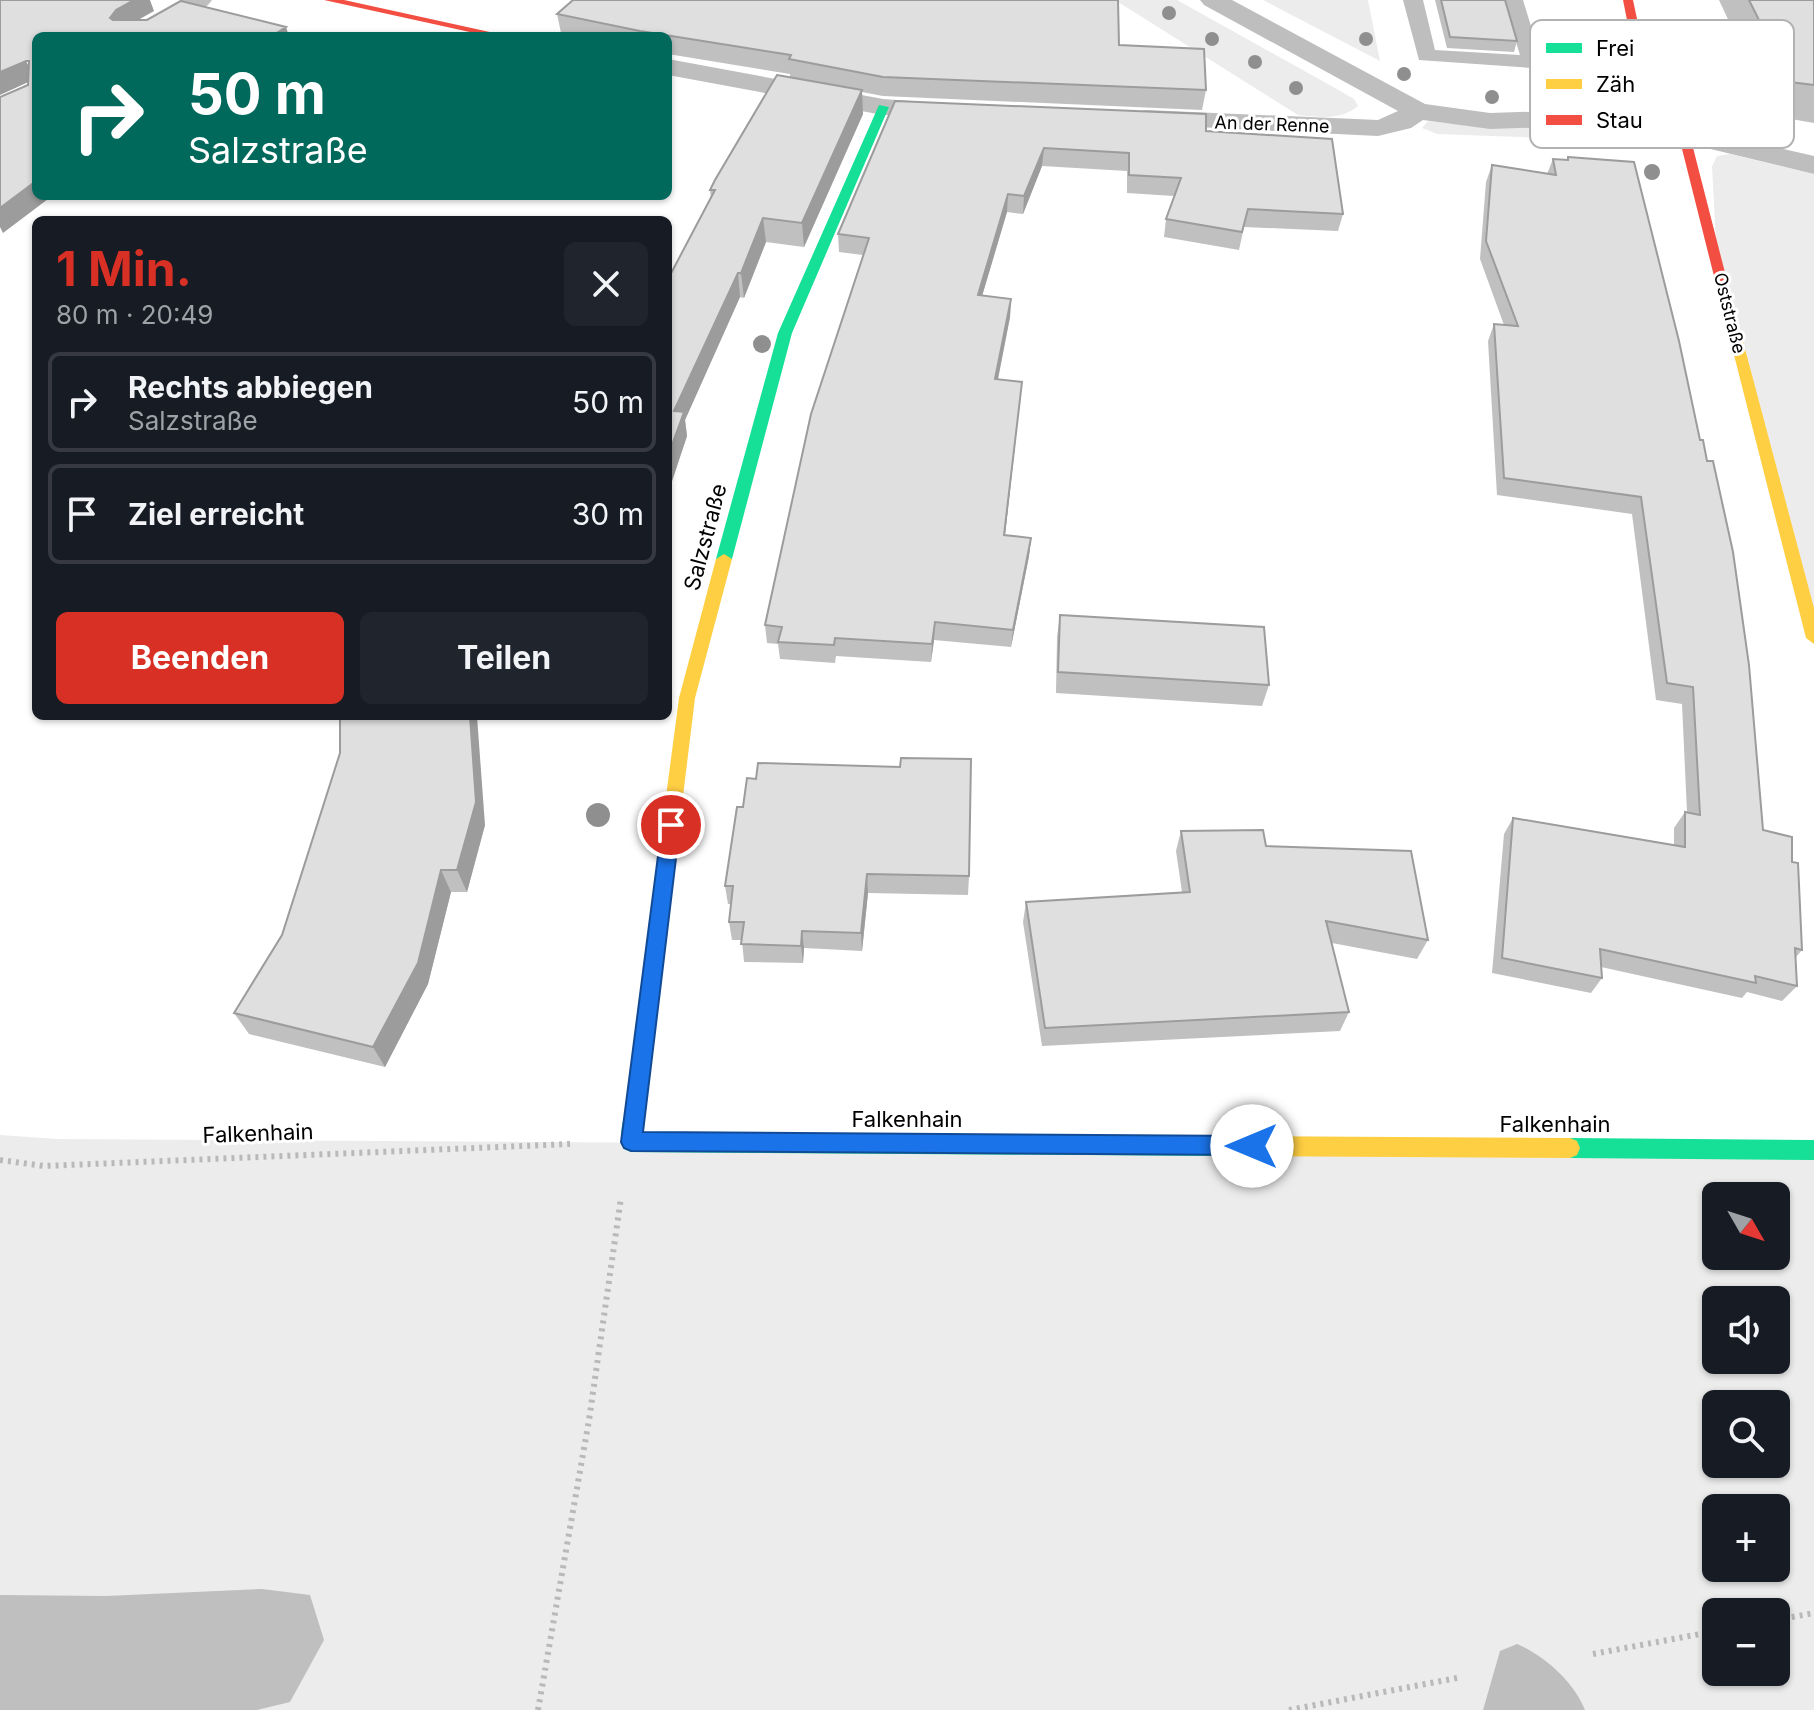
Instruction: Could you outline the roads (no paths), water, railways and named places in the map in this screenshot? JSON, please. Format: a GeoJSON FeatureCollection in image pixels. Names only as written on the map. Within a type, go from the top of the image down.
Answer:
{"type":"FeatureCollection","features":[{"type":"Feature","properties":{"kind":"street"},"geometry":{"type":"LineString","coordinates":[[141,32],[199,0]]}},
{"type":"Feature","properties":{"kind":"street"},"geometry":{"type":"LineString","coordinates":[[329,0],[484,32]]}},
{"type":"Feature","properties":{"kind":"street"},"geometry":{"type":"LineString","coordinates":[[1213,0],[1418,111],[1490,121],[1530,120]]}},
{"type":"Feature","properties":{"kind":"street"},"geometry":{"type":"LineString","coordinates":[[1628,0],[1632,20]]}},
{"type":"Feature","properties":{"kind":"street"},"geometry":{"type":"LineString","coordinates":[[672,68],[883,107],[963,111]]}},
{"type":"Feature","properties":{"kind":"street","name":"Salzstraße"},"geometry":{"type":"LineString","coordinates":[[631,1142],[687,698],[785,333],[883,107]]}},
{"type":"Feature","properties":{"kind":"street","name":"An der Renne"},"geometry":{"type":"LineString","coordinates":[[1123,117],[1378,128],[1401,122],[1418,111]]}},
{"type":"Feature","properties":{"kind":"street","name":"Oststraße"},"geometry":{"type":"LineString","coordinates":[[1687,148],[1814,638]]}},
{"type":"Feature","properties":{"kind":"street"},"geometry":{"type":"LineString","coordinates":[[1747,148],[1814,165]]}},
{"type":"Feature","properties":{"kind":"street","name":"Falkenhain"},"geometry":{"type":"LineString","coordinates":[[631,1142],[1814,1150]]}},
{"type":"Feature","properties":{"kind":"lane"},"geometry":{"type":"LineString","coordinates":[[1413,0],[1426,56],[1530,62]]}},
{"type":"Feature","properties":{"kind":"lane"},"geometry":{"type":"LineString","coordinates":[[1513,0],[1530,55]]}},
{"type":"Feature","properties":{"kind":"lane"},"geometry":{"type":"LineString","coordinates":[[1507,1710],[1517,1668],[1561,1710]]}}]}
